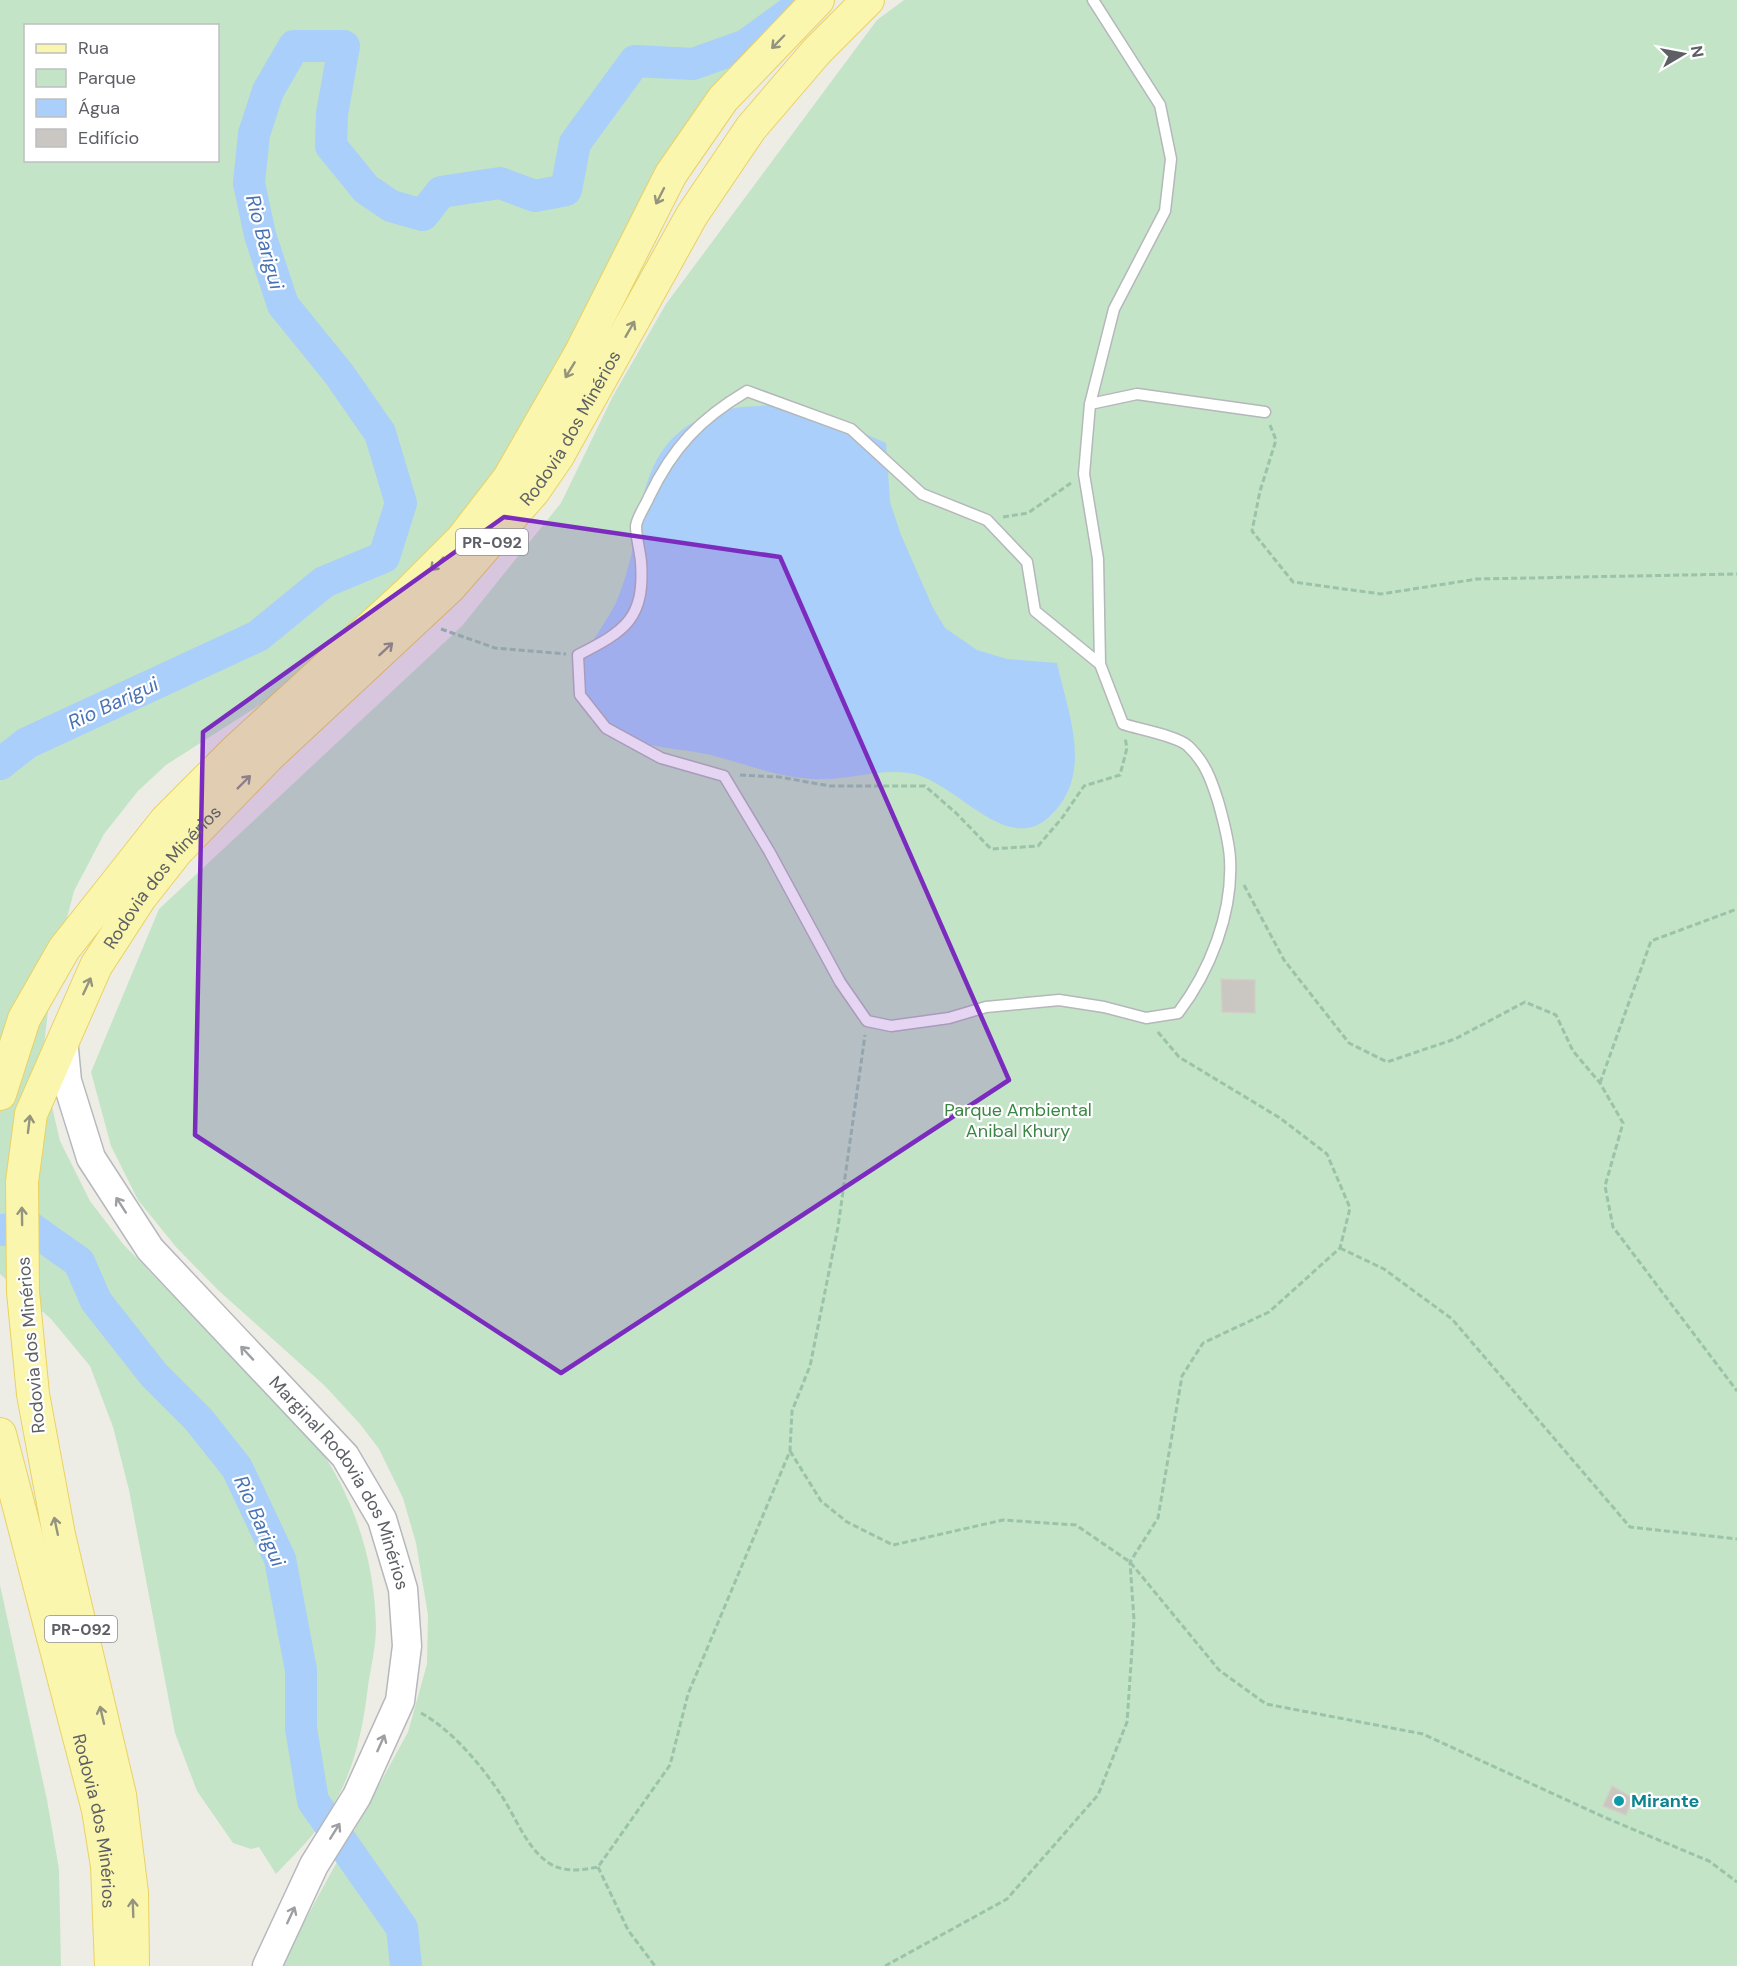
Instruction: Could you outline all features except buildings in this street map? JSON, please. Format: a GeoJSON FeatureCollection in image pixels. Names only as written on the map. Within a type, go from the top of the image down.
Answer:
{"type":"FeatureCollection","features":[{"type":"Feature","properties":{"kind":"main road","name":"Rodovia dos Minérios"},"geometry":{"type":"LineString","coordinates":[[0,1094],[24,1019],[64,949],[166,819],[236,750],[410,591],[462,539],[509,478],[580,354],[671,174],[723,99],[818,0]]}},
{"type":"Feature","properties":{"kind":"main road","name":"Rodovia dos Minérios"},"geometry":{"type":"LineString","coordinates":[[133,1966],[132,1893],[120,1795],[49,1490],[33,1394],[23,1292],[22,1182],[31,1114],[96,966],[140,898],[177,851],[269,756],[417,620],[491,543],[534,491],[558,456],[692,215],[729,160],[780,92],[868,0]]}},
{"type":"Feature","properties":{"kind":"main road","name":"Marginal Rodovia dos Minérios"},"geometry":{"type":"LineString","coordinates":[[63,1039],[67,1081],[91,1158],[150,1250],[345,1456],[382,1520],[403,1589],[407,1646],[400,1701],[357,1796],[314,1865],[267,1966]]}},
{"type":"Feature","properties":{"kind":"main road","name":"Rodovia dos Minérios"},"geometry":{"type":"LineString","coordinates":[[0,1434],[98,1810],[107,1866],[111,1966]]}},
{"type":"Feature","properties":{"kind":"lane"},"geometry":{"type":"LineString","coordinates":[[1093,0],[1160,105],[1171,159],[1165,211],[1114,309],[1090,404],[1084,474],[1098,559],[1100,664],[1123,724],[1186,743],[1208,769],[1223,819],[1230,860],[1226,904],[1216,944],[1199,986],[1178,1013],[1146,1018],[1104,1007],[1059,1000],[986,1007],[950,1018],[891,1026],[867,1021],[840,982],[769,851],[724,776],[661,758],[606,728],[580,694],[578,656],[603,642],[634,617],[643,587],[636,525],[661,472],[682,441],[715,410],[747,391],[851,429],[922,494],[987,520],[1027,562],[1035,611],[1100,664]]}},
{"type":"Feature","properties":{"kind":"lane"},"geometry":{"type":"LineString","coordinates":[[1090,404],[1137,393],[1265,412]]}},
{"type":"Feature","properties":{"kind":"path"},"geometry":{"type":"LineString","coordinates":[[1265,412],[1276,440],[1260,491],[1252,531],[1293,582],[1381,594],[1477,579],[1737,574]]}},
{"type":"Feature","properties":{"kind":"path"},"geometry":{"type":"LineString","coordinates":[[987,520],[1028,513],[1084,474]]}},
{"type":"Feature","properties":{"kind":"path"},"geometry":{"type":"LineString","coordinates":[[417,620],[495,648],[578,656]]}},
{"type":"Feature","properties":{"kind":"path"},"geometry":{"type":"LineString","coordinates":[[724,776],[750,774],[830,786],[925,786],[956,813],[991,849],[1038,846],[1062,818],[1084,786],[1120,775],[1127,748],[1123,724]]}},
{"type":"Feature","properties":{"kind":"path"},"geometry":{"type":"LineString","coordinates":[[1230,860],[1284,960],[1349,1043],[1387,1062],[1455,1038],[1525,1002],[1556,1015],[1573,1051],[1600,1083],[1623,1123],[1605,1186],[1613,1227],[1737,1391]]}},
{"type":"Feature","properties":{"kind":"path"},"geometry":{"type":"LineString","coordinates":[[1600,1083],[1651,941],[1737,909]]}},
{"type":"Feature","properties":{"kind":"path"},"geometry":{"type":"LineString","coordinates":[[885,1966],[1007,1899],[1098,1795],[1127,1722],[1134,1620],[1130,1562],[1158,1518],[1182,1376],[1203,1343],[1269,1312],[1340,1248],[1350,1208],[1327,1154],[1280,1118],[1179,1057],[1146,1018]]}},
{"type":"Feature","properties":{"kind":"path"},"geometry":{"type":"LineString","coordinates":[[400,1701],[427,1716],[464,1749],[501,1794],[528,1842],[549,1863],[577,1871],[598,1867],[670,1765],[688,1694],[790,1451],[792,1411],[810,1366],[838,1227],[867,1021]]}},
{"type":"Feature","properties":{"kind":"path"},"geometry":{"type":"LineString","coordinates":[[1340,1248],[1384,1269],[1452,1319],[1630,1527],[1737,1539]]}},
{"type":"Feature","properties":{"kind":"path"},"geometry":{"type":"LineString","coordinates":[[790,1451],[821,1501],[847,1522],[892,1545],[1003,1520],[1076,1525],[1130,1562],[1219,1670],[1266,1704],[1423,1734],[1606,1818],[1709,1861],[1737,1882]]}},
{"type":"Feature","properties":{"kind":"path"},"geometry":{"type":"LineString","coordinates":[[598,1867],[628,1930],[655,1966]]}},
{"type":"Feature","properties":{"kind":"highlighted area"},"geometry":{"type":"Polygon","coordinates":[[[504,517],[780,557],[1009,1080],[561,1373],[195,1135],[203,732],[504,517]]]}},
{"type":"Feature","properties":{"kind":"green space"},"geometry":{"type":"Polygon","coordinates":[[[0,0],[805,0],[735,79],[525,429],[423,578],[311,672],[166,765],[138,791],[104,834],[74,891],[52,975],[44,1046],[45,1076],[60,1141],[90,1201],[123,1244],[316,1443],[341,1485],[351,1508],[360,1530],[372,1578],[375,1602],[375,1642],[363,1719],[351,1767],[338,1797],[323,1820],[276,1874],[259,1847],[251,1849],[233,1843],[197,1791],[175,1733],[129,1490],[113,1427],[90,1366],[51,1319],[0,1274],[0,0]]]}},
{"type":"Feature","properties":{"kind":"green space","name":"Parque Ambiental Anibal Khury"},"geometry":{"type":"Polygon","coordinates":[[[904,0],[1737,0],[1737,1966],[280,1966],[408,1732],[427,1664],[428,1615],[416,1543],[403,1498],[379,1449],[360,1424],[325,1386],[218,1290],[176,1247],[138,1200],[111,1146],[91,1072],[159,909],[462,626],[561,503],[613,396],[666,304],[877,20],[904,0]]]}},
{"type":"Feature","properties":{"kind":"green space"},"geometry":{"type":"Polygon","coordinates":[[[0,1585],[47,1800],[59,1869],[61,1966],[0,1966],[0,1585]]]}},
{"type":"Feature","properties":{"kind":"water"},"geometry":{"type":"Polygon","coordinates":[[[769,405],[815,412],[886,443],[890,502],[901,535],[933,608],[945,628],[977,650],[1007,659],[1057,663],[1071,723],[1075,763],[1071,782],[1063,800],[1049,817],[1032,827],[1015,828],[997,822],[926,778],[909,773],[887,772],[835,779],[809,779],[767,771],[711,755],[651,745],[629,738],[612,729],[602,722],[590,707],[583,695],[580,683],[581,670],[591,645],[618,598],[632,554],[646,486],[662,452],[687,426],[704,417],[731,409],[769,405]]]}},
{"type":"Feature","properties":{"kind":"waterway","name":"Rio Barigui"},"geometry":{"type":"LineString","coordinates":[[0,764],[27,743],[258,636],[324,582],[384,557],[401,503],[380,433],[339,374],[283,305],[260,235],[249,183],[254,134],[268,91],[294,46],[344,46],[332,114],[331,146],[366,189],[391,206],[423,215],[441,192],[500,183],[535,196],[566,190],[575,143],[635,61],[693,64],[746,45],[801,5]]}},
{"type":"Feature","properties":{"kind":"waterway","name":"Rio Barigui"},"geometry":{"type":"LineString","coordinates":[[0,1230],[31,1228],[79,1262],[96,1301],[154,1375],[199,1420],[237,1468],[280,1559],[301,1670],[301,1728],[313,1801],[402,1928],[406,1966]]}},
{"type":"Feature","properties":{"kind":"place","name":"Mirante"},"geometry":{"type":"Point","coordinates":[1619,1801]}}]}
